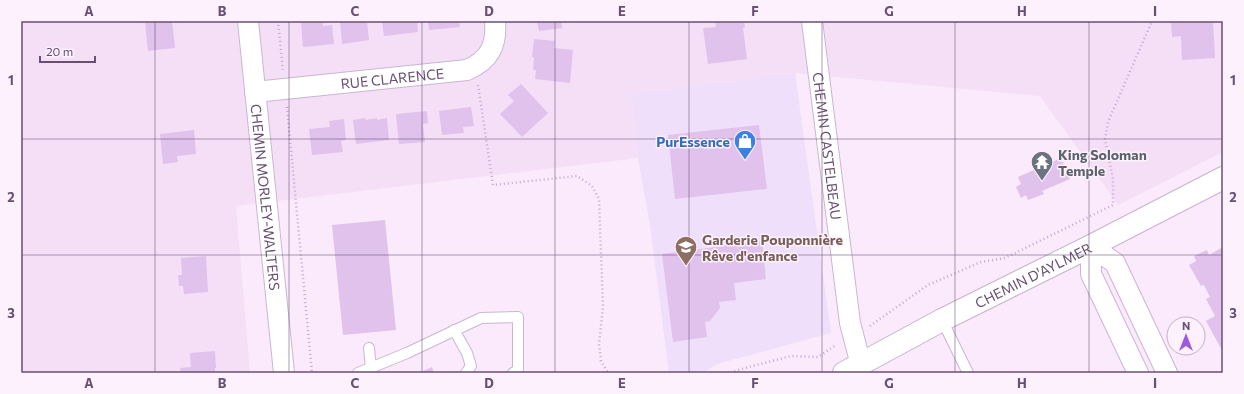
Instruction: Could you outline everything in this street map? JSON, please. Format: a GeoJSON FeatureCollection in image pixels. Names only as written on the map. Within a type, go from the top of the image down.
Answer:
{"type":"FeatureCollection","features":[{"type":"Feature","properties":{"kind":"main road","name":"CHEMIN D'AYLMER"},"geometry":{"type":"LineString","coordinates":[[852,369],[942,320],[1223,178]]}},
{"type":"Feature","properties":{"kind":"street","name":"CHEMIN MORLEY-WALTERS"},"geometry":{"type":"LineString","coordinates":[[248,21],[284,373]]}},
{"type":"Feature","properties":{"kind":"street","name":"RUE CLARENCE"},"geometry":{"type":"LineString","coordinates":[[255,92],[467,70],[483,62],[494,45],[495,21]]}},
{"type":"Feature","properties":{"kind":"street","name":"CHEMIN CASTELBEAU"},"geometry":{"type":"LineString","coordinates":[[812,21],[849,316],[853,336],[852,369]]}},
{"type":"Feature","properties":{"kind":"street"},"geometry":{"type":"LineString","coordinates":[[1091,246],[1091,274],[1138,373]]}},
{"type":"Feature","properties":{"kind":"street"},"geometry":{"type":"LineString","coordinates":[[1091,246],[1115,263],[1168,373]]}},
{"type":"Feature","properties":{"kind":"lane"},"geometry":{"type":"LineString","coordinates":[[358,373],[407,353],[481,318],[518,317],[518,370],[513,373]]}},
{"type":"Feature","properties":{"kind":"lane"},"geometry":{"type":"LineString","coordinates":[[942,320],[968,373]]}},
{"type":"Feature","properties":{"kind":"lane"},"geometry":{"type":"LineString","coordinates":[[454,330],[467,352],[471,366],[466,373]]}},
{"type":"Feature","properties":{"kind":"lane"},"geometry":{"type":"LineString","coordinates":[[369,348],[371,368]]}},
{"type":"Feature","properties":{"kind":"path"},"geometry":{"type":"LineString","coordinates":[[278,21],[312,373]]}},
{"type":"Feature","properties":{"kind":"path"},"geometry":{"type":"LineString","coordinates":[[731,373],[791,356],[818,357],[877,322],[928,285],[981,262],[1005,258],[1112,205],[1112,179],[1105,139],[1108,122],[1152,21]]}},
{"type":"Feature","properties":{"kind":"path"},"geometry":{"type":"LineString","coordinates":[[476,66],[493,185],[577,176],[592,186],[599,199],[603,307],[599,344],[601,361],[608,373]]}},
{"type":"Feature","properties":{"kind":"shaded area"},"geometry":{"type":"Polygon","coordinates":[[[21,21],[1223,21],[1223,152],[1118,205],[1040,96],[795,73],[631,94],[638,158],[236,206],[250,373],[21,373],[21,21]]]}},
{"type":"Feature","properties":{"kind":"shaded area"},"geometry":{"type":"Polygon","coordinates":[[[795,73],[831,333],[717,364],[703,373],[669,373],[650,225],[638,158],[631,94],[795,73]]]}},
{"type":"Feature","properties":{"kind":"building"},"geometry":{"type":"Polygon","coordinates":[[[145,21],[172,21],[175,48],[148,51],[145,21]]]}},
{"type":"Feature","properties":{"kind":"building"},"geometry":{"type":"Polygon","coordinates":[[[323,21],[323,26],[332,25],[334,44],[303,47],[301,22],[323,21]]]}},
{"type":"Feature","properties":{"kind":"building"},"geometry":{"type":"Polygon","coordinates":[[[340,21],[367,21],[369,40],[342,44],[340,21]]]}},
{"type":"Feature","properties":{"kind":"building"},"geometry":{"type":"Polygon","coordinates":[[[382,21],[417,21],[418,32],[384,36],[382,21]]]}},
{"type":"Feature","properties":{"kind":"building"},"geometry":{"type":"Polygon","coordinates":[[[428,21],[459,21],[460,27],[429,30],[428,21]]]}},
{"type":"Feature","properties":{"kind":"building"},"geometry":{"type":"Polygon","coordinates":[[[537,21],[561,21],[562,28],[539,31],[537,21]]]}},
{"type":"Feature","properties":{"kind":"building"},"geometry":{"type":"Polygon","coordinates":[[[715,21],[744,21],[745,27],[743,28],[747,59],[708,64],[703,28],[716,27],[715,21]]]}},
{"type":"Feature","properties":{"kind":"building"},"geometry":{"type":"Polygon","coordinates":[[[1171,21],[1213,21],[1215,58],[1182,60],[1181,36],[1172,37],[1171,21]]]}},
{"type":"Feature","properties":{"kind":"building"},"geometry":{"type":"Polygon","coordinates":[[[534,39],[555,41],[554,48],[573,50],[570,83],[535,79],[536,70],[533,70],[534,57],[532,57],[534,39]]]}},
{"type":"Feature","properties":{"kind":"building"},"geometry":{"type":"Polygon","coordinates":[[[521,84],[548,113],[522,137],[500,114],[514,101],[508,95],[521,84]]]}},
{"type":"Feature","properties":{"kind":"building"},"geometry":{"type":"Polygon","coordinates":[[[471,107],[474,126],[463,127],[464,133],[442,135],[439,111],[471,107]]]}},
{"type":"Feature","properties":{"kind":"building"},"geometry":{"type":"Polygon","coordinates":[[[427,111],[428,123],[423,124],[425,142],[399,144],[396,114],[427,111]]]}},
{"type":"Feature","properties":{"kind":"building"},"geometry":{"type":"Polygon","coordinates":[[[365,118],[366,120],[377,118],[377,120],[387,118],[389,140],[356,144],[353,120],[365,118]]]}},
{"type":"Feature","properties":{"kind":"building"},"geometry":{"type":"Polygon","coordinates":[[[344,119],[346,140],[341,141],[343,152],[312,155],[309,129],[330,127],[329,121],[344,119]]]}},
{"type":"Feature","properties":{"kind":"building"},"geometry":{"type":"Polygon","coordinates":[[[759,125],[767,189],[675,199],[668,135],[759,125]]]}},
{"type":"Feature","properties":{"kind":"building"},"geometry":{"type":"Polygon","coordinates":[[[194,130],[196,154],[177,156],[178,162],[163,164],[160,134],[194,130]]]}},
{"type":"Feature","properties":{"kind":"building","name":"King Soloman Temple"},"geometry":{"type":"Polygon","coordinates":[[[1061,158],[1070,179],[1042,191],[1044,194],[1028,200],[1026,195],[1021,198],[1016,187],[1021,184],[1018,177],[1061,158]]]}},
{"type":"Feature","properties":{"kind":"building"},"geometry":{"type":"Polygon","coordinates":[[[385,220],[396,330],[343,335],[332,225],[385,220]]]}},
{"type":"Feature","properties":{"kind":"building"},"geometry":{"type":"Polygon","coordinates":[[[762,241],[766,279],[734,283],[736,300],[719,302],[720,308],[710,321],[705,322],[707,337],[673,342],[662,254],[762,241]]]}},
{"type":"Feature","properties":{"kind":"building"},"geometry":{"type":"Polygon","coordinates":[[[1223,247],[1223,352],[1206,321],[1215,316],[1206,299],[1210,297],[1204,285],[1201,286],[1189,265],[1196,261],[1194,256],[1207,250],[1209,255],[1223,247]]]}},
{"type":"Feature","properties":{"kind":"building"},"geometry":{"type":"Polygon","coordinates":[[[206,256],[208,292],[184,294],[183,286],[179,286],[178,275],[182,275],[181,258],[206,256]]]}},
{"type":"Feature","properties":{"kind":"building"},"geometry":{"type":"Polygon","coordinates":[[[215,351],[215,373],[181,373],[180,368],[191,367],[190,353],[215,351]]]}},
{"type":"Feature","properties":{"kind":"building"},"geometry":{"type":"Polygon","coordinates":[[[432,367],[434,373],[419,373],[432,367]]]}},
{"type":"Feature","properties":{"kind":"place","name":"PurEssence"},"geometry":{"type":"Point","coordinates":[745,160]}},
{"type":"Feature","properties":{"kind":"place","name":"King Soloman Temple"},"geometry":{"type":"Point","coordinates":[1042,182]}},
{"type":"Feature","properties":{"kind":"place","name":"Garderie Pouponnière Rêve d'enfance"},"geometry":{"type":"Point","coordinates":[686,266]}}]}
